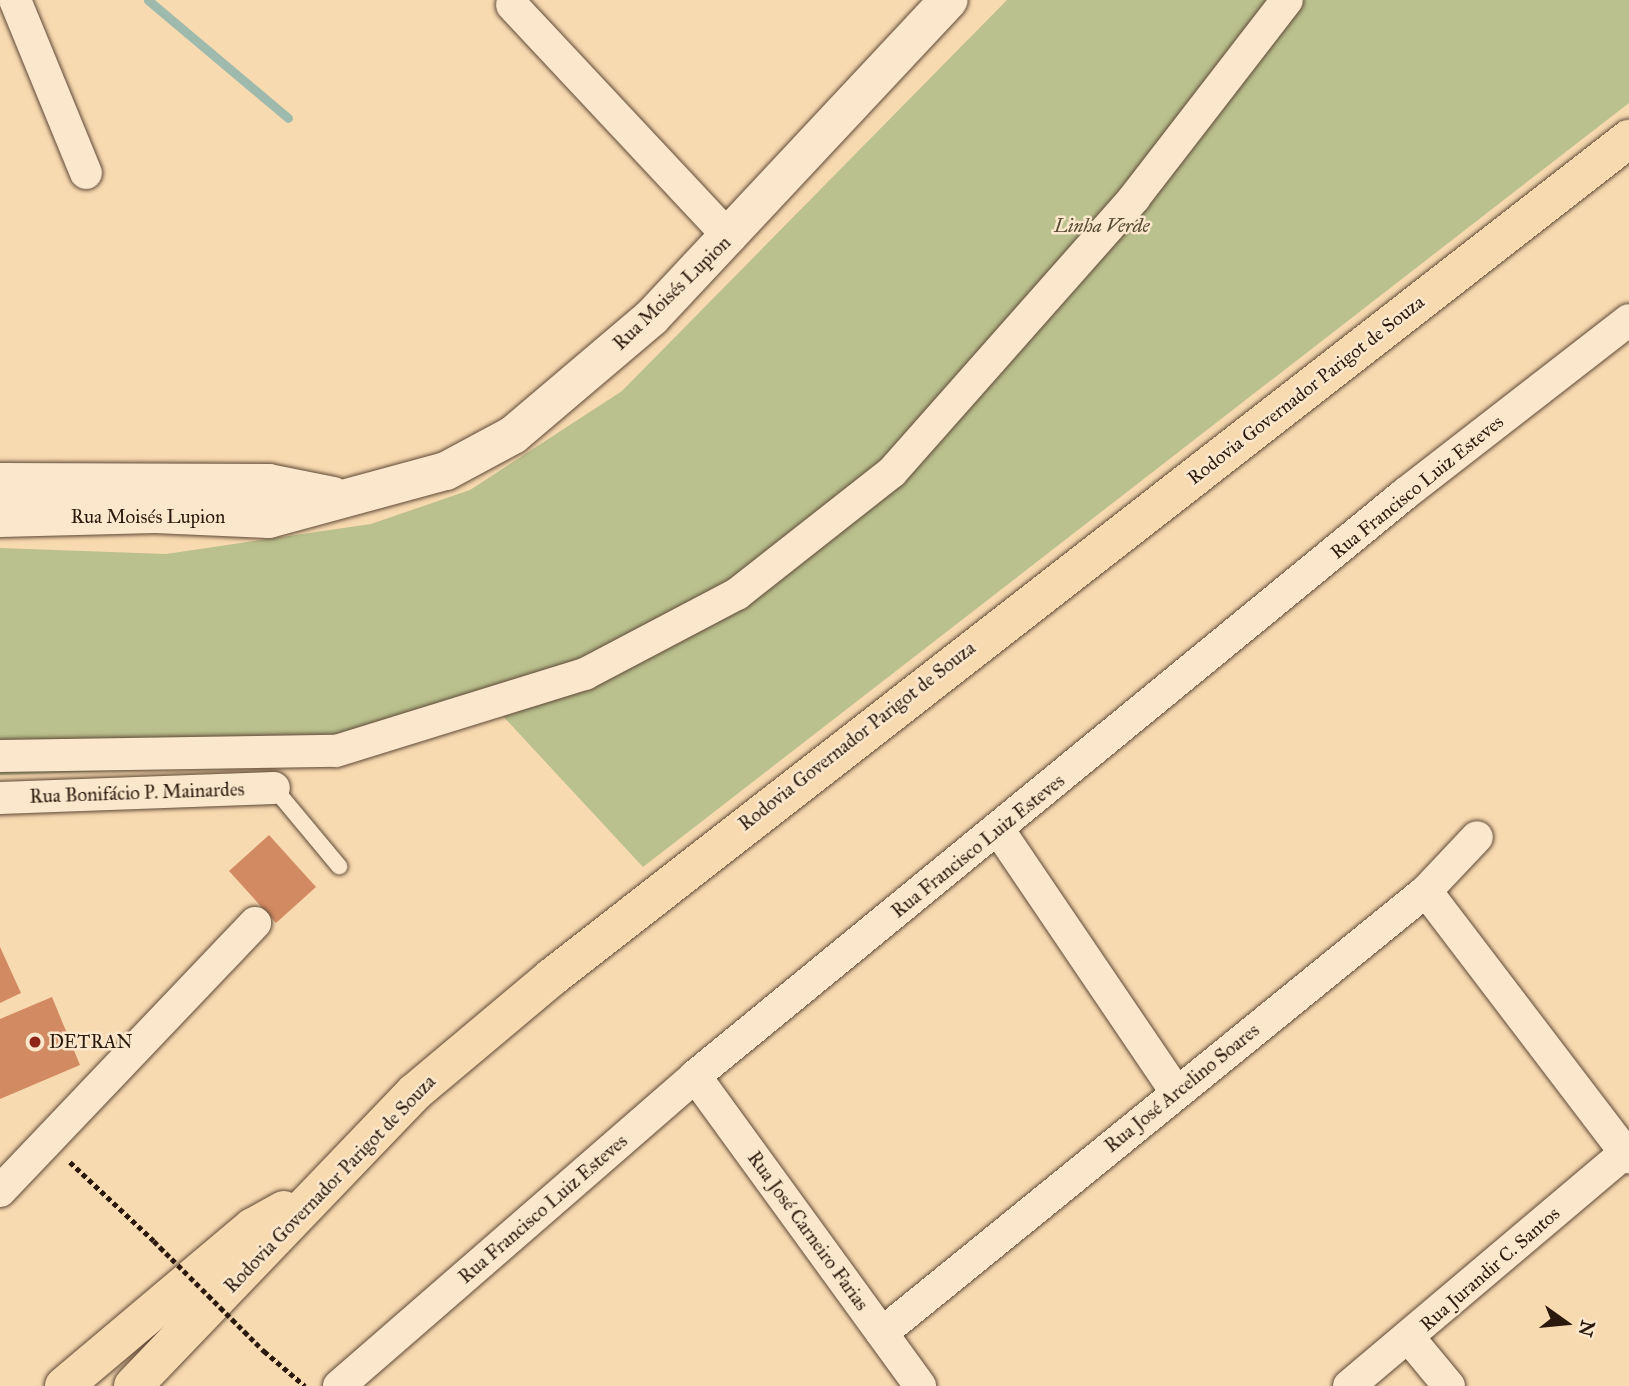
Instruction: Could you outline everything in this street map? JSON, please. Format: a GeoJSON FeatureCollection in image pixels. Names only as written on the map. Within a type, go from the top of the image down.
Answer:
{"type":"FeatureCollection","features":[{"type":"Feature","properties":{"kind":"main road","name":"Rodovia Governador Parigot de Souza"},"geometry":{"type":"LineString","coordinates":[[133,1386],[332,1183],[415,1092],[699,857],[1629,139]]}},
{"type":"Feature","properties":{"kind":"main road"},"geometry":{"type":"LineString","coordinates":[[64,1386],[253,1227],[332,1183]]}},
{"type":"Feature","properties":{"kind":"street"},"geometry":{"type":"LineString","coordinates":[[15,0],[86,173]]}},
{"type":"Feature","properties":{"kind":"street","name":"Rua Moisés Lupion"},"geometry":{"type":"LineString","coordinates":[[15,500],[269,483],[335,497],[446,471],[513,435],[652,317],[730,238],[950,0]]}},
{"type":"Feature","properties":{"kind":"street"},"geometry":{"type":"LineString","coordinates":[[0,756],[336,751],[585,674],[737,594],[892,472],[1134,198],[1287,0]]}},
{"type":"Feature","properties":{"kind":"street"},"geometry":{"type":"LineString","coordinates":[[513,5],[730,238]]}},
{"type":"Feature","properties":{"kind":"street","name":"Rua Francisco Luiz Esteves"},"geometry":{"type":"LineString","coordinates":[[339,1386],[695,1076],[1406,493],[1629,320]]}},
{"type":"Feature","properties":{"kind":"street","name":"Rua Bonifácio P. Mainardes"},"geometry":{"type":"LineString","coordinates":[[0,798],[274,788]]}},
{"type":"Feature","properties":{"kind":"street"},"geometry":{"type":"LineString","coordinates":[[998,829],[1176,1092]]}},
{"type":"Feature","properties":{"kind":"street","name":"Rua José Arcelino Soares"},"geometry":{"type":"LineString","coordinates":[[882,1333],[1426,891],[1477,837]]}},
{"type":"Feature","properties":{"kind":"street"},"geometry":{"type":"LineString","coordinates":[[1426,891],[1628,1153]]}},
{"type":"Feature","properties":{"kind":"street"},"geometry":{"type":"LineString","coordinates":[[0,1191],[256,923]]}},
{"type":"Feature","properties":{"kind":"street","name":"Rua José Carneiro Farias"},"geometry":{"type":"LineString","coordinates":[[695,1076],[920,1386]]}},
{"type":"Feature","properties":{"kind":"street","name":"Rua Jurandir C. Santos"},"geometry":{"type":"LineString","coordinates":[[1349,1386],[1410,1339],[1628,1153]]}},
{"type":"Feature","properties":{"kind":"street"},"geometry":{"type":"LineString","coordinates":[[1410,1339],[1449,1386]]}},
{"type":"Feature","properties":{"kind":"lane"},"geometry":{"type":"LineString","coordinates":[[274,788],[339,866]]}},
{"type":"Feature","properties":{"kind":"path"},"geometry":{"type":"LineString","coordinates":[[70,1162],[264,1351],[305,1386]]}},
{"type":"Feature","properties":{"kind":"green space","name":"Linha Verde"},"geometry":{"type":"Polygon","coordinates":[[[1007,0],[1629,0],[1629,103],[643,867],[500,713],[335,763],[0,775],[0,548],[166,554],[371,524],[470,490],[622,391],[1007,0]]]}},
{"type":"Feature","properties":{"kind":"building"},"geometry":{"type":"Polygon","coordinates":[[[269,835],[316,887],[276,923],[229,871],[269,835]]]}},
{"type":"Feature","properties":{"kind":"building"},"geometry":{"type":"Polygon","coordinates":[[[0,947],[21,993],[0,1003],[0,947]]]}},
{"type":"Feature","properties":{"kind":"building","name":"DETRAN"},"geometry":{"type":"Polygon","coordinates":[[[52,997],[80,1065],[0,1099],[0,1019],[52,997]]]}},
{"type":"Feature","properties":{"kind":"waterway"},"geometry":{"type":"LineString","coordinates":[[148,0],[288,118]]}},
{"type":"Feature","properties":{"kind":"place","name":"DETRAN"},"geometry":{"type":"Point","coordinates":[35,1042]}}]}
